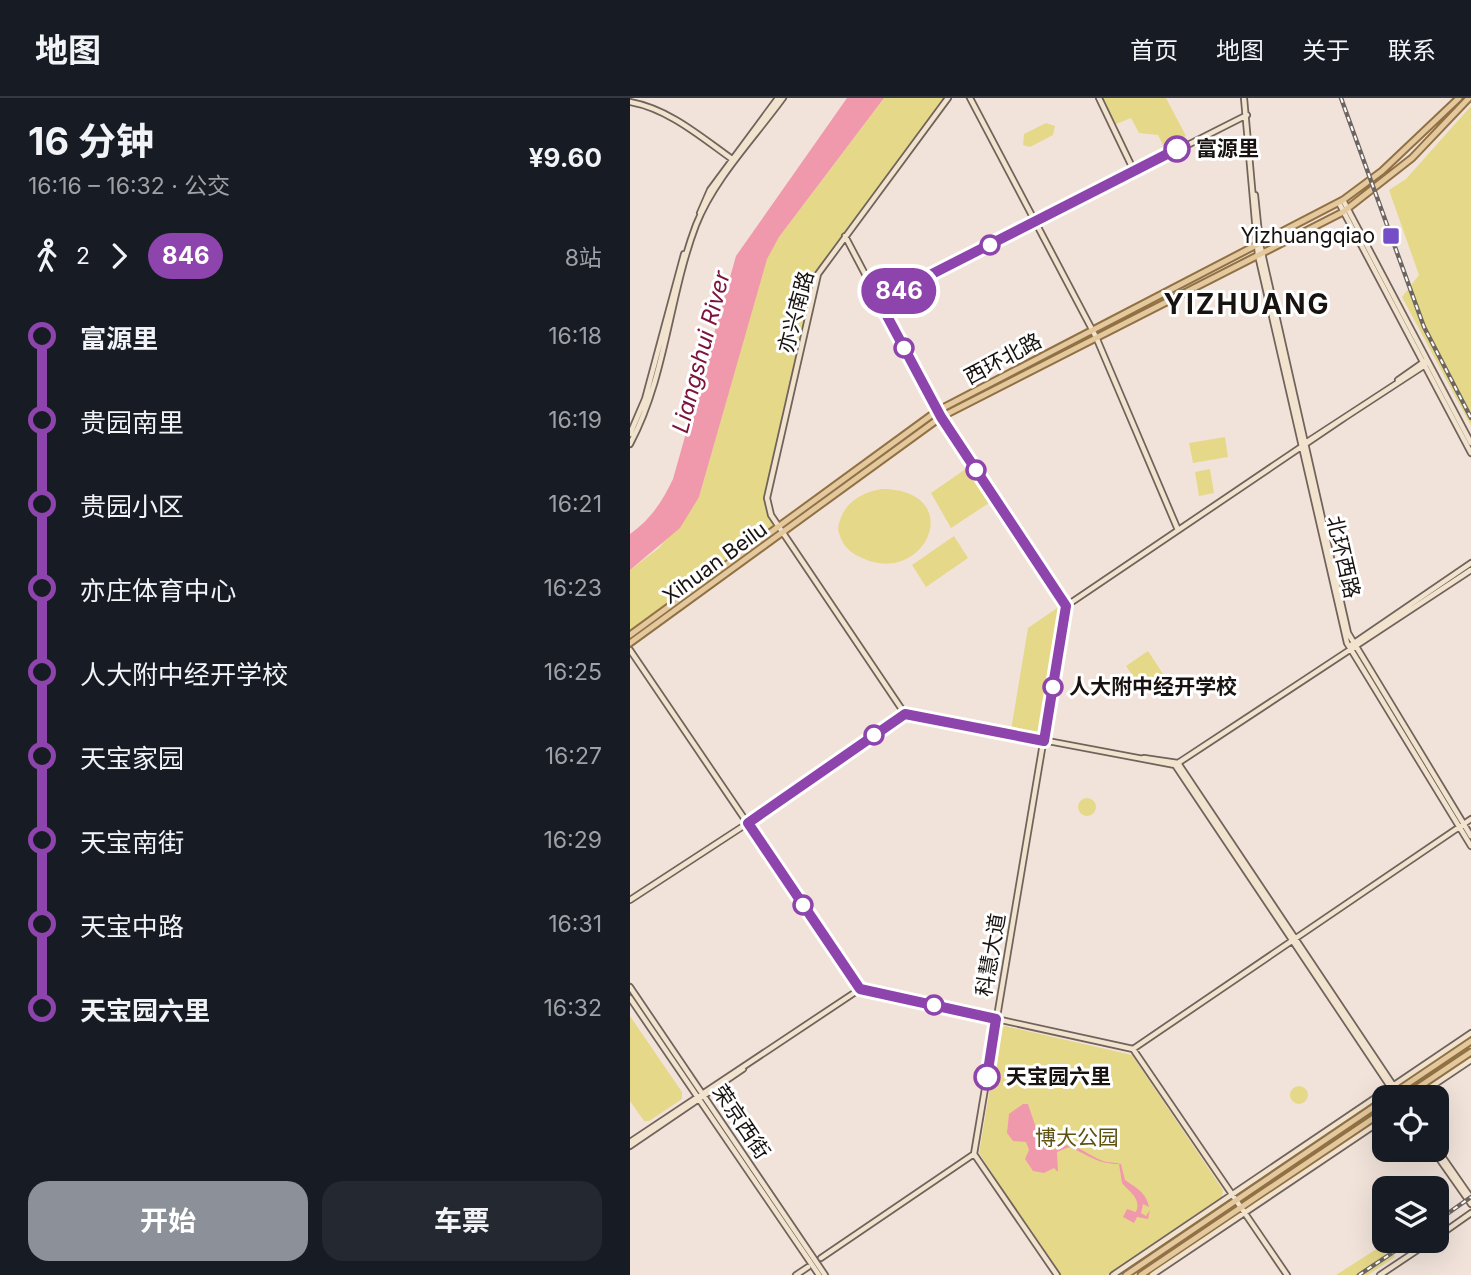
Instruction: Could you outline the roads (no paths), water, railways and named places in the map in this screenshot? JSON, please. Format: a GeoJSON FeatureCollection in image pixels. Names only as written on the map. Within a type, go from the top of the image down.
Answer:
{"type":"FeatureCollection","features":[{"type":"Feature","properties":{"kind":"main road","name":"西环北路"},"geometry":{"type":"LineString","coordinates":[[779,525],[937,411],[1341,202],[1382,171],[1459,98]]}},
{"type":"Feature","properties":{"kind":"main road","name":"西环北路"},"geometry":{"type":"LineString","coordinates":[[783,532],[941,417],[1345,210],[1424,147],[1469,98]]}},
{"type":"Feature","properties":{"kind":"main road"},"geometry":{"type":"LineString","coordinates":[[1420,135],[1416,145],[1424,147]]}},
{"type":"Feature","properties":{"kind":"main road","name":"Xihuan Beilu"},"geometry":{"type":"LineString","coordinates":[[630,635],[779,525]]}},
{"type":"Feature","properties":{"kind":"main road","name":"Xihuan Beilu"},"geometry":{"type":"LineString","coordinates":[[630,643],[783,532]]}},
{"type":"Feature","properties":{"kind":"main road"},"geometry":{"type":"LineString","coordinates":[[1408,1085],[1471,1041]]}},
{"type":"Feature","properties":{"kind":"main road"},"geometry":{"type":"LineString","coordinates":[[1411,1085],[1471,1052]]}},
{"type":"Feature","properties":{"kind":"main road"},"geometry":{"type":"LineString","coordinates":[[1126,1275],[1235,1197],[1283,1169],[1372,1109]]}},
{"type":"Feature","properties":{"kind":"main road"},"geometry":{"type":"LineString","coordinates":[[1141,1275],[1243,1210],[1372,1119]]}},
{"type":"Feature","properties":{"kind":"street"},"geometry":{"type":"LineString","coordinates":[[630,444],[648,401],[698,221],[734,160],[778,98]]}},
{"type":"Feature","properties":{"kind":"street"},"geometry":{"type":"LineString","coordinates":[[630,434],[645,400],[676,278],[694,225],[710,190],[783,98]]}},
{"type":"Feature","properties":{"kind":"street","name":"亦兴南路"},"geometry":{"type":"LineString","coordinates":[[905,714],[768,507],[771,477],[818,275],[948,98]]}},
{"type":"Feature","properties":{"kind":"street"},"geometry":{"type":"LineString","coordinates":[[970,98],[1096,337],[1178,530]]}},
{"type":"Feature","properties":{"kind":"street"},"geometry":{"type":"LineString","coordinates":[[1099,98],[1134,171]]}},
{"type":"Feature","properties":{"kind":"street","name":"北环西路"},"geometry":{"type":"LineString","coordinates":[[1244,98],[1258,244],[1351,646],[1461,825],[1471,846]]}},
{"type":"Feature","properties":{"kind":"street"},"geometry":{"type":"LineString","coordinates":[[630,102],[647,105],[677,120],[734,160]]}},
{"type":"Feature","properties":{"kind":"street"},"geometry":{"type":"LineString","coordinates":[[879,301],[1247,115]]}},
{"type":"Feature","properties":{"kind":"street"},"geometry":{"type":"LineString","coordinates":[[1341,202],[1471,453]]}},
{"type":"Feature","properties":{"kind":"street"},"geometry":{"type":"LineString","coordinates":[[845,236],[937,411],[1066,606],[1426,363]]}},
{"type":"Feature","properties":{"kind":"street"},"geometry":{"type":"LineString","coordinates":[[1426,363],[1471,443]]}},
{"type":"Feature","properties":{"kind":"street"},"geometry":{"type":"LineString","coordinates":[[630,900],[748,823],[905,714],[1176,764],[1471,563]]}},
{"type":"Feature","properties":{"kind":"street"},"geometry":{"type":"LineString","coordinates":[[1351,646],[1471,570]]}},
{"type":"Feature","properties":{"kind":"street","name":"科慧大道"},"geometry":{"type":"LineString","coordinates":[[974,1154],[1066,606]]}},
{"type":"Feature","properties":{"kind":"street"},"geometry":{"type":"LineString","coordinates":[[630,650],[860,989],[1133,1049],[1287,1275]]}},
{"type":"Feature","properties":{"kind":"street"},"geometry":{"type":"LineString","coordinates":[[1176,764],[1392,1085]]}},
{"type":"Feature","properties":{"kind":"street"},"geometry":{"type":"LineString","coordinates":[[1133,1049],[1471,819]]}},
{"type":"Feature","properties":{"kind":"street","name":"北环西路"},"geometry":{"type":"LineString","coordinates":[[1461,825],[1471,836]]}},
{"type":"Feature","properties":{"kind":"street","name":"荣京西街"},"geometry":{"type":"LineString","coordinates":[[630,987],[700,1097],[825,1275]]}},
{"type":"Feature","properties":{"kind":"street"},"geometry":{"type":"LineString","coordinates":[[630,1144],[860,989]]}},
{"type":"Feature","properties":{"kind":"street"},"geometry":{"type":"LineString","coordinates":[[630,998],[819,1275]]}},
{"type":"Feature","properties":{"kind":"street"},"geometry":{"type":"LineString","coordinates":[[1405,1085],[1426,1063],[1471,1033]]}},
{"type":"Feature","properties":{"kind":"street"},"geometry":{"type":"LineString","coordinates":[[1426,1063],[1442,1060]]}},
{"type":"Feature","properties":{"kind":"street"},"geometry":{"type":"LineString","coordinates":[[1434,1085],[1471,1060]]}},
{"type":"Feature","properties":{"kind":"street"},"geometry":{"type":"LineString","coordinates":[[1113,1275],[1235,1197],[1267,1171],[1372,1108]]}},
{"type":"Feature","properties":{"kind":"street"},"geometry":{"type":"LineString","coordinates":[[1152,1275],[1209,1237],[1243,1210],[1372,1127]]}},
{"type":"Feature","properties":{"kind":"street"},"geometry":{"type":"LineString","coordinates":[[1353,1132],[1366,1131]]}},
{"type":"Feature","properties":{"kind":"street"},"geometry":{"type":"LineString","coordinates":[[821,1258],[974,1154],[1057,1275]]}},
{"type":"Feature","properties":{"kind":"street"},"geometry":{"type":"LineString","coordinates":[[1444,1162],[1471,1204]]}},
{"type":"Feature","properties":{"kind":"street"},"geometry":{"type":"LineString","coordinates":[[1445,1162],[1471,1198]]}},
{"type":"Feature","properties":{"kind":"street"},"geometry":{"type":"LineString","coordinates":[[1267,1171],[1283,1169]]}},
{"type":"Feature","properties":{"kind":"street"},"geometry":{"type":"LineString","coordinates":[[1449,1229],[1471,1213]]}},
{"type":"Feature","properties":{"kind":"street"},"geometry":{"type":"LineString","coordinates":[[1195,1239],[1209,1237]]}},
{"type":"Feature","properties":{"kind":"street"},"geometry":{"type":"LineString","coordinates":[[1380,1275],[1413,1253]]}},
{"type":"Feature","properties":{"kind":"street"},"geometry":{"type":"LineString","coordinates":[[796,1275],[808,1268]]}},
{"type":"Feature","properties":{"kind":"railway"},"geometry":{"type":"LineString","coordinates":[[1341,98],[1424,327],[1471,418]]}},
{"type":"Feature","properties":{"kind":"railway"},"geometry":{"type":"LineString","coordinates":[[1449,1213],[1471,1197]]}},
{"type":"Feature","properties":{"kind":"railway"},"geometry":{"type":"LineString","coordinates":[[1359,1275],[1392,1253]]}},
{"type":"Feature","properties":{"kind":"place","name":"富源里"},"geometry":{"type":"Point","coordinates":[1177,149]}},
{"type":"Feature","properties":{"kind":"place","name":"Yizhuangqiao"},"geometry":{"type":"Point","coordinates":[1391,236]}},
{"type":"Feature","properties":{"kind":"place","name":"人大附中经开学校"},"geometry":{"type":"Point","coordinates":[1053,687]}},
{"type":"Feature","properties":{"kind":"place","name":"天宝园六里"},"geometry":{"type":"Point","coordinates":[987,1077]}},
{"type":"Feature","properties":{"kind":"district","name":"YIZHUANG"},"geometry":{"type":"Point","coordinates":[1247,304]}},
{"type":"Feature","properties":{"kind":"water label","name":"Liangshui River"},"geometry":{"type":"Point","coordinates":[701,352]}},
{"type":"Feature","properties":{"kind":"park label","name":"博大公园"},"geometry":{"type":"Point","coordinates":[1077,1138]}}]}
